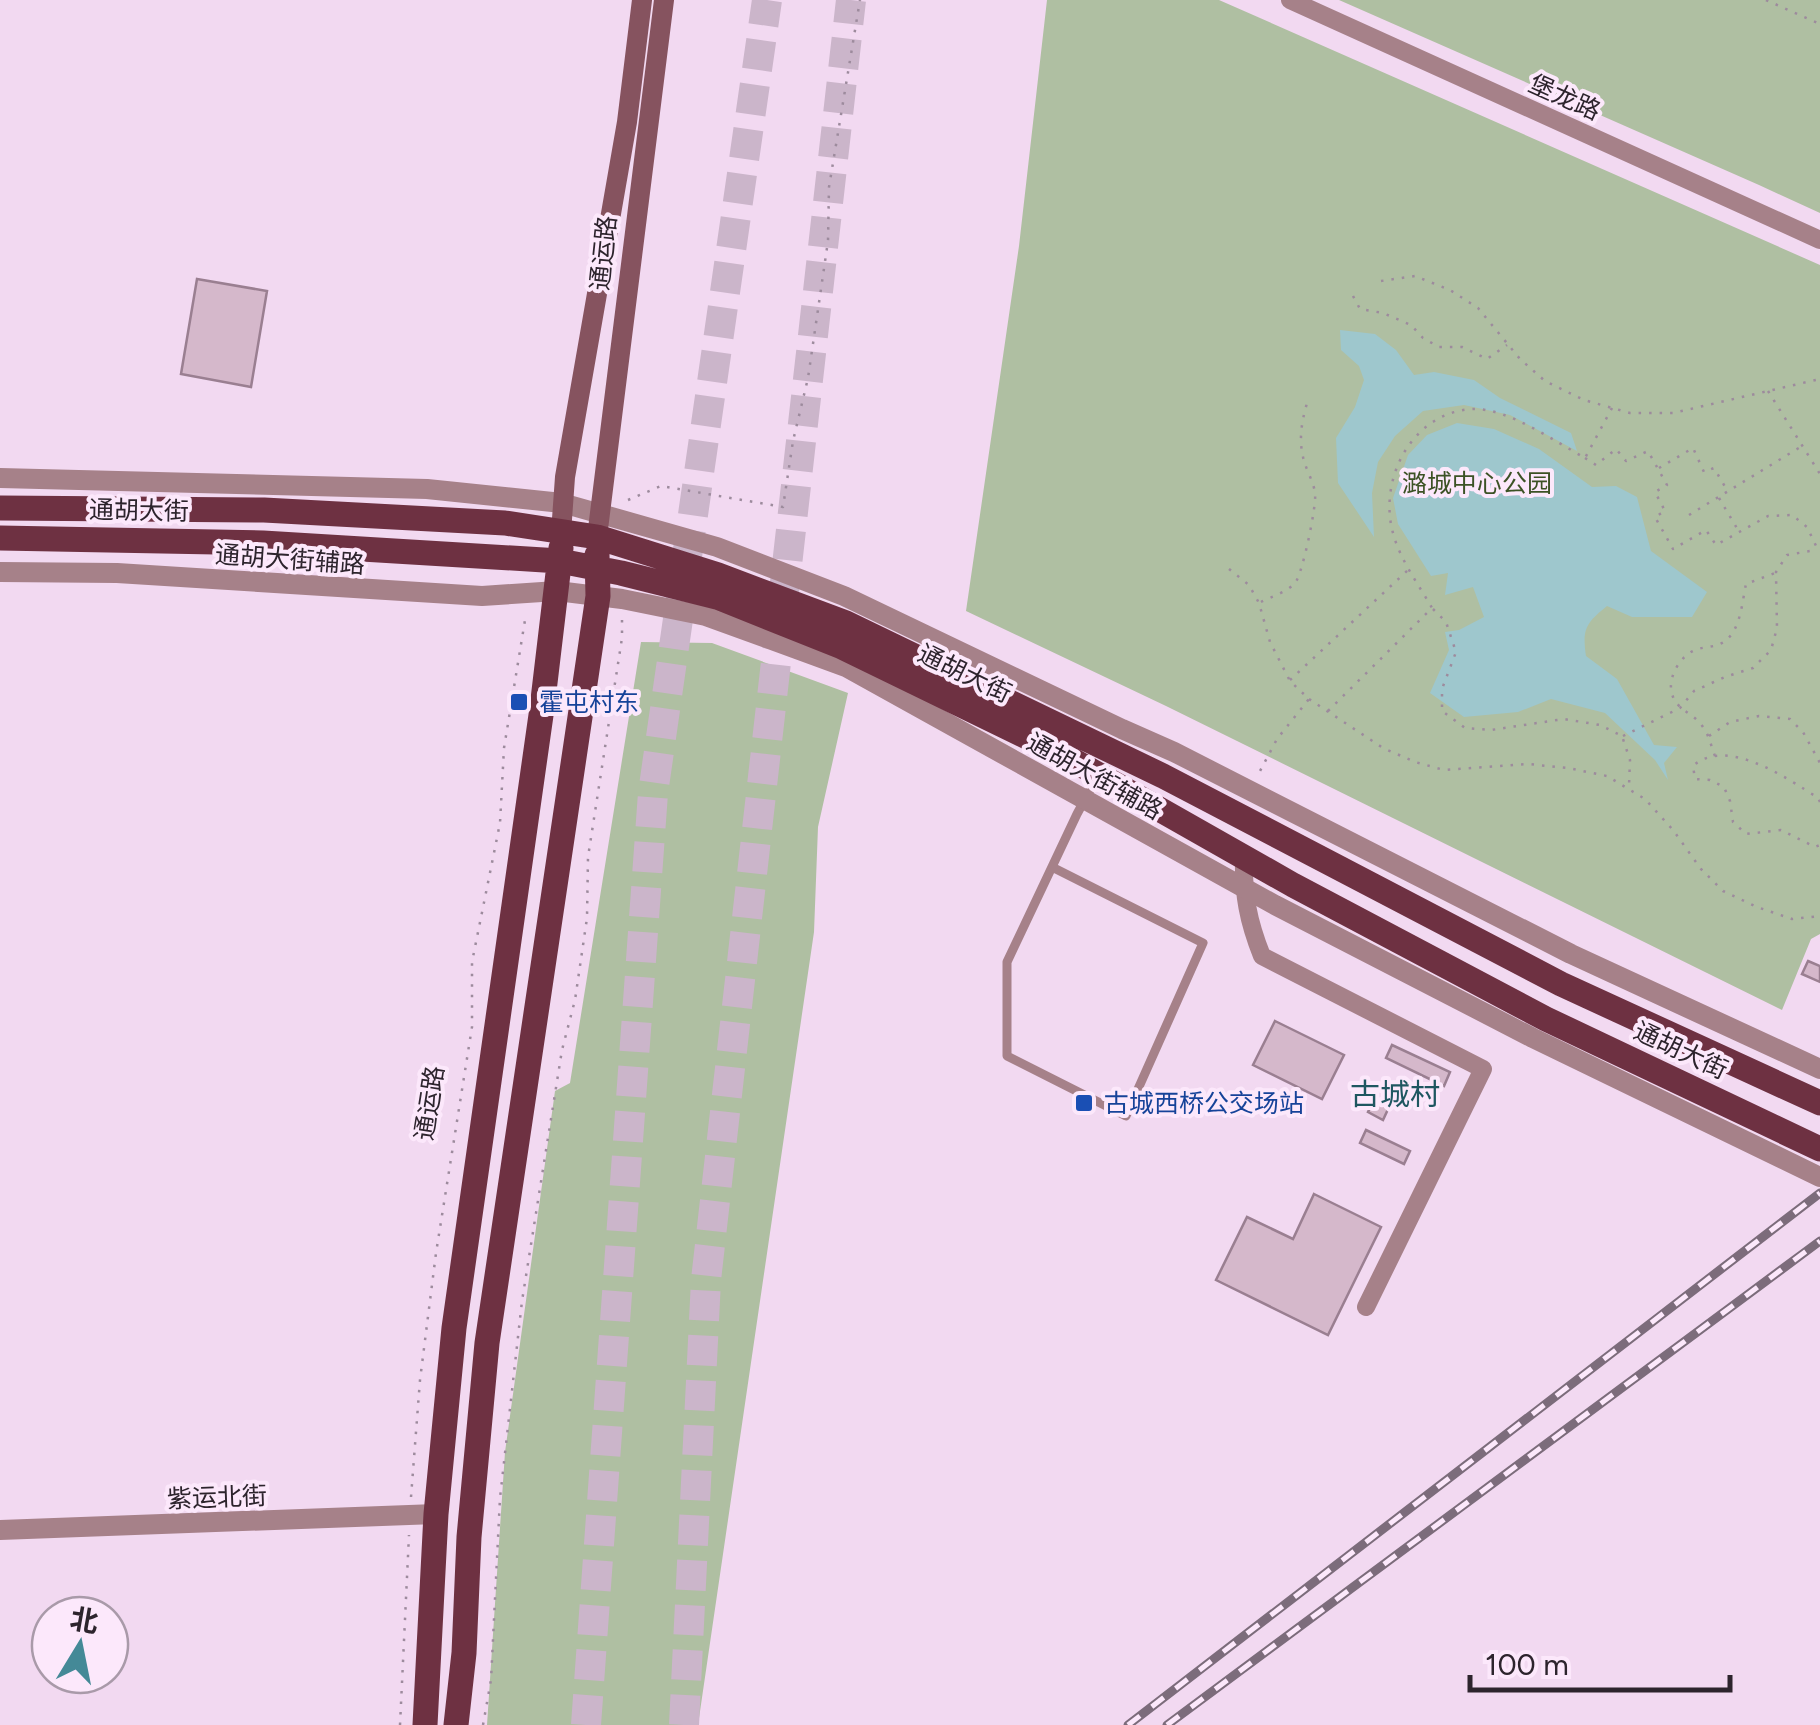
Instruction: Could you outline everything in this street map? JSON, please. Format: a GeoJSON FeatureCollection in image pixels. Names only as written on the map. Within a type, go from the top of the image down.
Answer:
{"type":"FeatureCollection","features":[{"type":"Feature","properties":{"kind":"main road","name":"通运路"},"geometry":{"type":"LineString","coordinates":[[456,1725],[487,1343],[610,597],[598,568],[597,525],[625,322],[642,0]]}},
{"type":"Feature","properties":{"kind":"main road","name":"通运路"},"geometry":{"type":"LineString","coordinates":[[425,1725],[423,1514],[454,1328],[557,591],[562,503],[664,0]]}},
{"type":"Feature","properties":{"kind":"main road","name":"通胡大街"},"geometry":{"type":"LineString","coordinates":[[0,508],[264,510],[505,524],[561,533],[597,525],[846,623],[1198,794],[1561,984],[1820,1103]]}},
{"type":"Feature","properties":{"kind":"main road","name":"通胡大街"},"geometry":{"type":"LineString","coordinates":[[0,538],[263,543],[560,561],[717,597],[1110,751],[1244,856],[1293,885],[1546,1019],[1820,1149]]}},
{"type":"Feature","properties":{"kind":"street","name":"堡龙路"},"geometry":{"type":"LineString","coordinates":[[1290,0],[1820,240]]}},
{"type":"Feature","properties":{"kind":"street"},"geometry":{"type":"LineString","coordinates":[[0,478],[427,489],[562,503],[597,525]]}},
{"type":"Feature","properties":{"kind":"street","name":"通胡大街辅路"},"geometry":{"type":"LineString","coordinates":[[0,572],[117,573],[482,596],[557,591],[706,616],[846,668],[1243,887],[1533,1038],[1820,1176]]}},
{"type":"Feature","properties":{"kind":"street"},"geometry":{"type":"LineString","coordinates":[[1110,751],[1174,752],[1570,954],[1820,1070]]}},
{"type":"Feature","properties":{"kind":"street"},"geometry":{"type":"LineString","coordinates":[[1244,856],[1243,887],[1250,926],[1262,956],[1483,1069],[1366,1307]]}},
{"type":"Feature","properties":{"kind":"street","name":"紫运北街"},"geometry":{"type":"LineString","coordinates":[[0,1530],[423,1514]]}},
{"type":"Feature","properties":{"kind":"lane"},"geometry":{"type":"LineString","coordinates":[[1052,867],[1203,943],[1126,1116],[1007,1056],[1007,962],[1084,799],[1110,751]]}},
{"type":"Feature","properties":{"kind":"path"},"geometry":{"type":"LineString","coordinates":[[630,499],[661,486],[783,506],[808,378],[828,241],[828,187],[860,0]]}},
{"type":"Feature","properties":{"kind":"path"},"geometry":{"type":"LineString","coordinates":[[1766,0],[1820,24]]}},
{"type":"Feature","properties":{"kind":"path"},"geometry":{"type":"LineString","coordinates":[[1381,281],[1415,276],[1450,290],[1478,308],[1520,358],[1545,380],[1584,400],[1630,413],[1674,413],[1820,379]]}},
{"type":"Feature","properties":{"kind":"path"},"geometry":{"type":"LineString","coordinates":[[1353,296],[1360,309],[1383,313],[1410,325],[1439,346],[1462,347],[1487,359],[1508,344]]}},
{"type":"Feature","properties":{"kind":"path"},"geometry":{"type":"LineString","coordinates":[[1768,391],[1820,474]]}},
{"type":"Feature","properties":{"kind":"path"},"geometry":{"type":"LineString","coordinates":[[1260,602],[1293,586],[1314,521],[1316,493],[1302,458],[1300,427],[1308,403]]}},
{"type":"Feature","properties":{"kind":"path"},"geometry":{"type":"LineString","coordinates":[[1584,458],[1612,408]]}},
{"type":"Feature","properties":{"kind":"path"},"geometry":{"type":"LineString","coordinates":[[1622,736],[1680,708],[1694,691],[1753,668],[1771,650],[1776,628],[1776,572],[1786,555],[1819,550],[1807,528],[1792,515],[1768,516],[1716,545],[1706,530],[1673,549],[1654,517],[1665,512],[1656,492],[1667,485],[1648,451],[1626,462],[1616,449],[1596,465],[1506,415],[1474,409],[1445,415],[1418,433],[1402,453],[1391,482],[1390,508],[1393,534],[1432,608],[1446,622],[1456,652],[1442,689],[1442,711],[1465,728],[1492,730],[1564,719],[1600,725],[1622,736],[1630,760],[1628,789]]}},
{"type":"Feature","properties":{"kind":"path"},"geometry":{"type":"LineString","coordinates":[[1689,515],[1802,446]]}},
{"type":"Feature","properties":{"kind":"path"},"geometry":{"type":"LineString","coordinates":[[1658,469],[1693,448],[1704,472],[1714,468],[1728,491]]}},
{"type":"Feature","properties":{"kind":"path"},"geometry":{"type":"LineString","coordinates":[[1718,497],[1739,532]]}},
{"type":"Feature","properties":{"kind":"path"},"geometry":{"type":"LineString","coordinates":[[1290,681],[1410,568]]}},
{"type":"Feature","properties":{"kind":"path"},"geometry":{"type":"LineString","coordinates":[[1230,569],[1260,602],[1270,642],[1290,681],[1327,712],[1383,748],[1444,770],[1528,764],[1607,776],[1645,799],[1700,869],[1723,890],[1756,907],[1792,918],[1820,916]]}},
{"type":"Feature","properties":{"kind":"path"},"geometry":{"type":"LineString","coordinates":[[1715,756],[1705,728],[1680,708],[1670,684],[1678,664],[1694,650],[1728,640],[1740,616],[1746,584],[1776,572]]}},
{"type":"Feature","properties":{"kind":"path","name":"通运路"},"geometry":{"type":"LineString","coordinates":[[400,1725],[423,1514],[420,1380],[472,1027],[472,962],[500,822],[504,748],[530,593]]}},
{"type":"Feature","properties":{"kind":"path"},"geometry":{"type":"LineString","coordinates":[[483,1725],[492,1680],[500,1498],[522,1301],[562,1050],[575,1000],[588,918],[588,857],[622,638],[610,597]]}},
{"type":"Feature","properties":{"kind":"path"},"geometry":{"type":"LineString","coordinates":[[1327,712],[1432,608]]}},
{"type":"Feature","properties":{"kind":"path"},"geometry":{"type":"LineString","coordinates":[[1249,790],[1277,739],[1309,699]]}},
{"type":"Feature","properties":{"kind":"path"},"geometry":{"type":"LineString","coordinates":[[1708,737],[1730,722],[1759,716],[1790,719],[1803,732],[1820,762]]}},
{"type":"Feature","properties":{"kind":"path"},"geometry":{"type":"LineString","coordinates":[[1820,802],[1784,776],[1751,760],[1715,756],[1702,758],[1693,766],[1695,778],[1724,787],[1733,822],[1746,834],[1780,830],[1815,847],[1820,845]]}},
{"type":"Feature","properties":{"kind":"green space","name":"潞城中心公园"},"geometry":{"type":"Polygon","coordinates":[[[1047,0],[1219,0],[1820,265],[1820,934],[1811,939],[1782,1010],[966,611],[1019,246],[1047,0]]]}},
{"type":"Feature","properties":{"kind":"green space"},"geometry":{"type":"Polygon","coordinates":[[[1339,0],[1820,0],[1820,213],[1759,185],[1339,0]]]}},
{"type":"Feature","properties":{"kind":"green space"},"geometry":{"type":"Polygon","coordinates":[[[641,642],[712,643],[848,693],[818,827],[814,932],[698,1725],[487,1725],[505,1452],[555,1091],[570,1083],[641,642]]]}},
{"type":"Feature","properties":{"kind":"shaded area"},"geometry":{"type":"Polygon","coordinates":[[[1340,330],[1375,334],[1396,350],[1414,375],[1434,372],[1474,380],[1500,398],[1571,433],[1577,451],[1510,415],[1464,405],[1423,411],[1395,436],[1378,462],[1372,493],[1374,537],[1338,483],[1336,438],[1355,407],[1364,380],[1359,366],[1341,350],[1340,330]]]}},
{"type":"Feature","properties":{"kind":"shaded area"},"geometry":{"type":"Polygon","coordinates":[[[1457,423],[1494,429],[1539,449],[1592,487],[1616,486],[1637,497],[1651,551],[1707,592],[1692,617],[1632,617],[1607,606],[1590,622],[1585,633],[1586,656],[1617,679],[1654,745],[1677,747],[1664,763],[1668,780],[1655,760],[1605,713],[1551,699],[1518,712],[1464,717],[1430,693],[1449,650],[1445,632],[1459,630],[1484,617],[1473,587],[1445,595],[1448,573],[1431,576],[1398,524],[1393,498],[1408,455],[1427,435],[1457,423]]]}},
{"type":"Feature","properties":{"kind":"building"},"geometry":{"type":"Polygon","coordinates":[[[197,279],[267,291],[251,387],[181,374],[197,279]]]}},
{"type":"Feature","properties":{"kind":"building"},"geometry":{"type":"Polygon","coordinates":[[[1808,961],[1820,966],[1820,982],[1802,974],[1808,961]]]}},
{"type":"Feature","properties":{"kind":"building"},"geometry":{"type":"Polygon","coordinates":[[[1275,1021],[1344,1055],[1322,1099],[1253,1065],[1275,1021]]]}},
{"type":"Feature","properties":{"kind":"building"},"geometry":{"type":"Polygon","coordinates":[[[1392,1045],[1450,1072],[1444,1086],[1386,1058],[1392,1045]]]}},
{"type":"Feature","properties":{"kind":"building"},"geometry":{"type":"Polygon","coordinates":[[[1374,1100],[1389,1107],[1383,1120],[1368,1112],[1374,1100]]]}},
{"type":"Feature","properties":{"kind":"building"},"geometry":{"type":"Polygon","coordinates":[[[1366,1130],[1410,1151],[1404,1164],[1360,1143],[1366,1130]]]}},
{"type":"Feature","properties":{"kind":"building"},"geometry":{"type":"Polygon","coordinates":[[[1314,1194],[1381,1227],[1328,1335],[1216,1280],[1247,1217],[1293,1239],[1314,1194]]]}},
{"type":"Feature","properties":{"kind":"tunnel"},"geometry":{"type":"LineString","coordinates":[[586,1725],[653,793],[767,0]]}},
{"type":"Feature","properties":{"kind":"tunnel"},"geometry":{"type":"LineString","coordinates":[[684,1725],[706,1280],[851,0]]}},
{"type":"Feature","properties":{"kind":"railway"},"geometry":{"type":"LineString","coordinates":[[1128,1725],[1820,1193]]}},
{"type":"Feature","properties":{"kind":"railway"},"geometry":{"type":"LineString","coordinates":[[1167,1725],[1820,1241]]}},
{"type":"Feature","properties":{"kind":"place","name":"霍屯村东"},"geometry":{"type":"Point","coordinates":[519,702]}},
{"type":"Feature","properties":{"kind":"place","name":"古城西桥公交场站"},"geometry":{"type":"Point","coordinates":[1084,1103]}},
{"type":"Feature","properties":{"kind":"district","name":"古城村"},"geometry":{"type":"Point","coordinates":[1395,1095]}}]}
